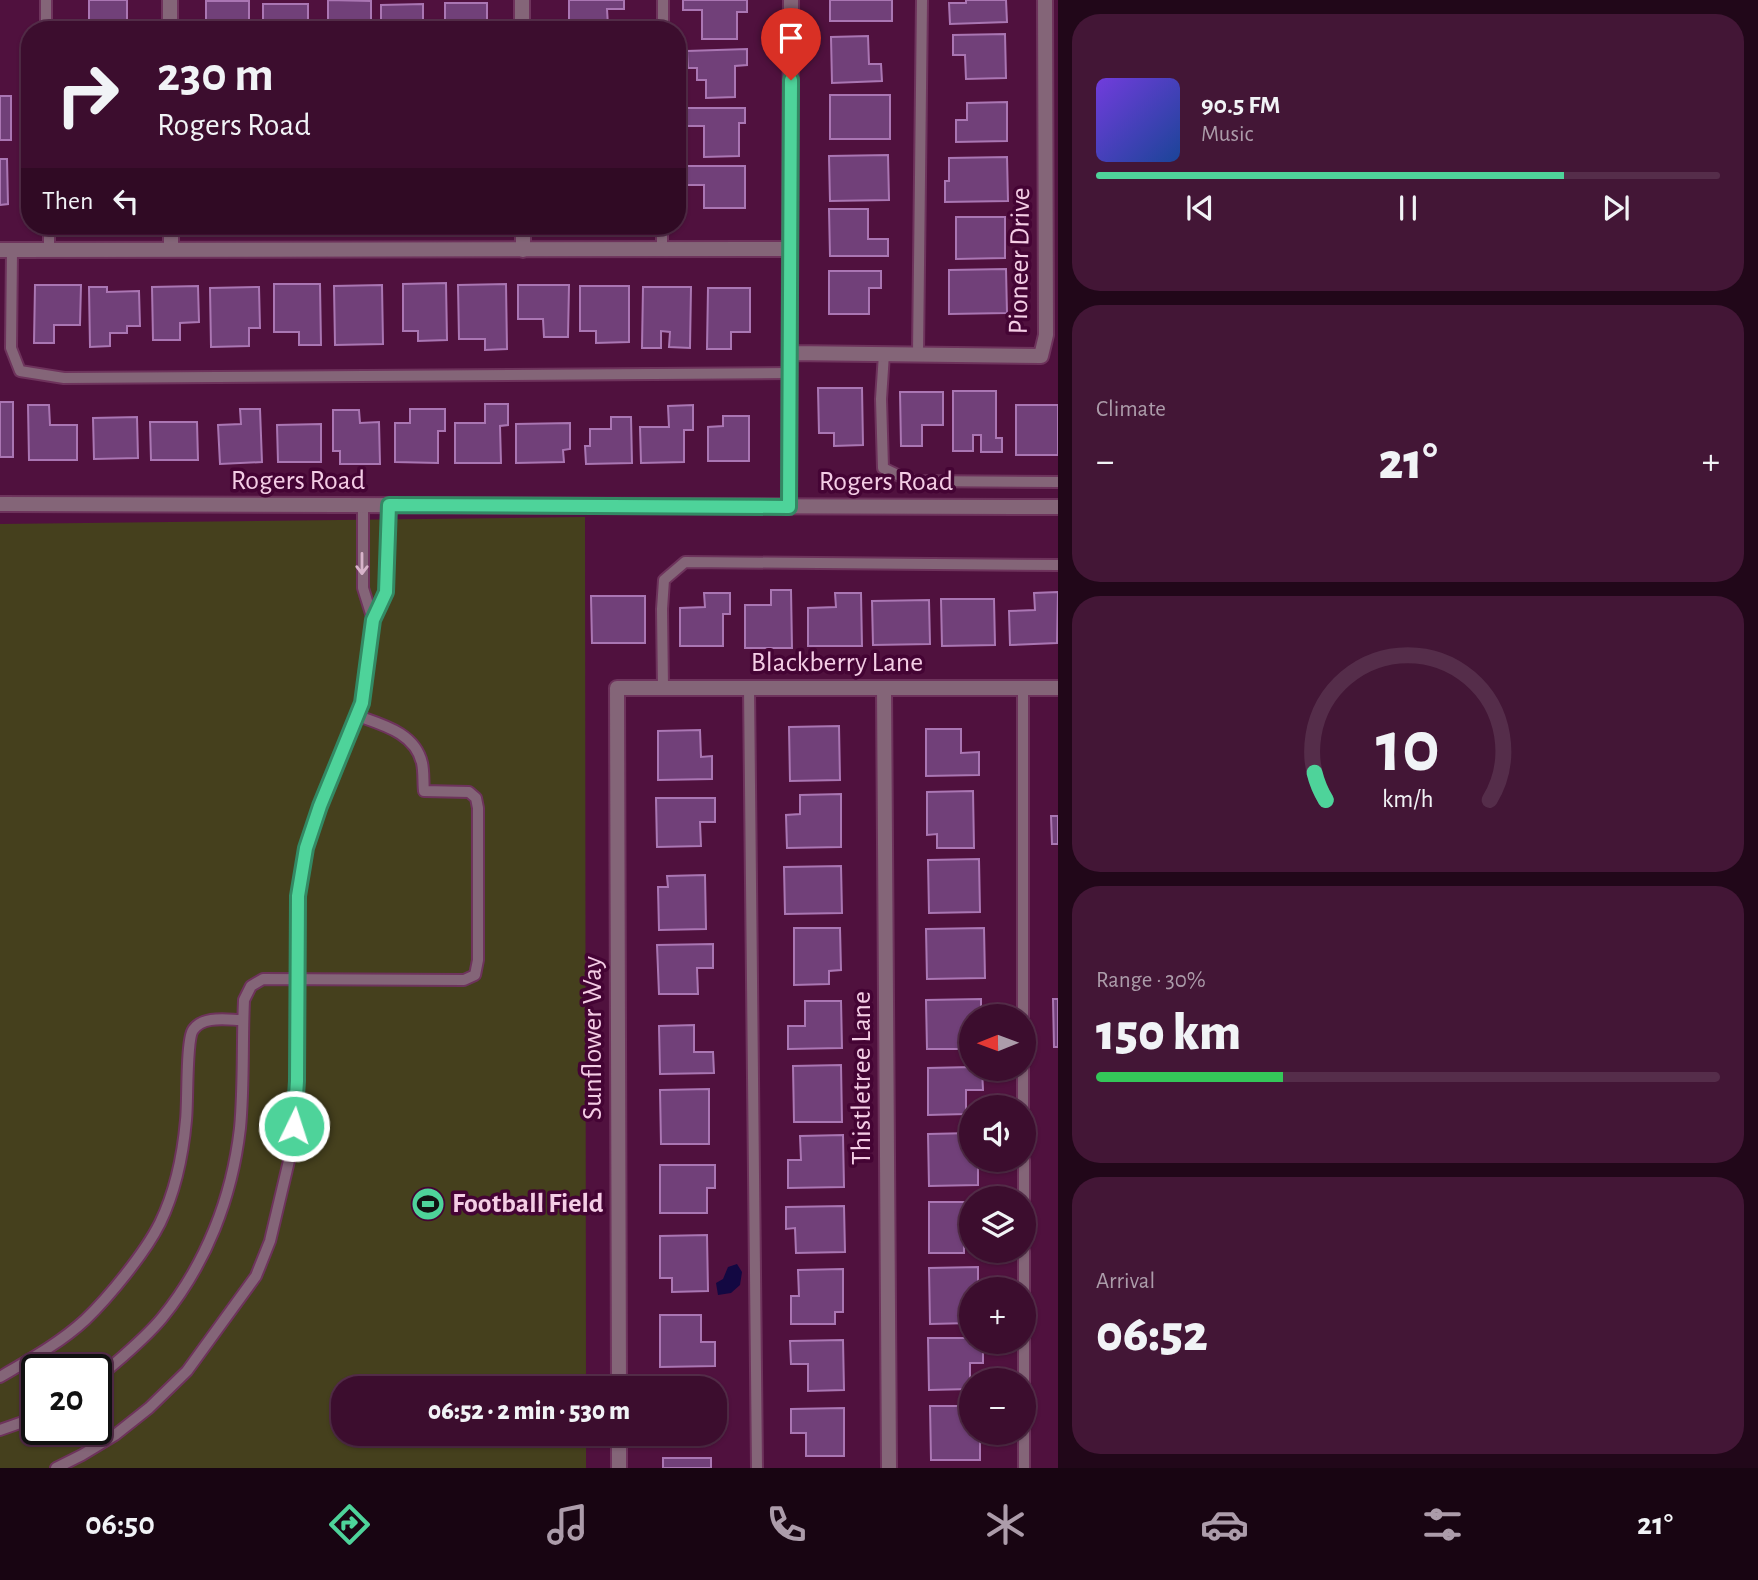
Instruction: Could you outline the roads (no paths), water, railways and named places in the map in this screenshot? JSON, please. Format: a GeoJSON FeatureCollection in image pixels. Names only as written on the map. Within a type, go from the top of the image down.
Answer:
{"type":"FeatureCollection","features":[{"type":"Feature","properties":{"kind":"street"},"geometry":{"type":"LineString","coordinates":[[170,0],[170,21]]}},
{"type":"Feature","properties":{"kind":"street"},"geometry":{"type":"LineString","coordinates":[[522,0],[522,21]]}},
{"type":"Feature","properties":{"kind":"street"},"geometry":{"type":"LineString","coordinates":[[789,507],[792,0]]}},
{"type":"Feature","properties":{"kind":"street","name":"Pioneer Drive"},"geometry":{"type":"LineString","coordinates":[[790,353],[1041,356],[1046,335],[1045,0]]}},
{"type":"Feature","properties":{"kind":"street"},"geometry":{"type":"LineString","coordinates":[[171,235],[171,249]]}},
{"type":"Feature","properties":{"kind":"street"},"geometry":{"type":"LineString","coordinates":[[523,235],[523,250]]}},
{"type":"Feature","properties":{"kind":"street"},"geometry":{"type":"LineString","coordinates":[[6,250],[790,249]]}},
{"type":"Feature","properties":{"kind":"street","name":"Rogers Road"},"geometry":{"type":"LineString","coordinates":[[0,505],[1058,508]]}},
{"type":"Feature","properties":{"kind":"street","name":"Blackberry Lane"},"geometry":{"type":"LineString","coordinates":[[617,688],[1058,688]]}},
{"type":"Feature","properties":{"kind":"street","name":"Sunflower Way"},"geometry":{"type":"LineString","coordinates":[[617,688],[619,1376]]}},
{"type":"Feature","properties":{"kind":"street","name":"Thistletree Lane"},"geometry":{"type":"LineString","coordinates":[[884,688],[888,1468]]}},
{"type":"Feature","properties":{"kind":"street"},"geometry":{"type":"LineString","coordinates":[[619,1446],[619,1468]]}},
{"type":"Feature","properties":{"kind":"lane"},"geometry":{"type":"LineString","coordinates":[[46,0],[46,21]]}},
{"type":"Feature","properties":{"kind":"lane"},"geometry":{"type":"LineString","coordinates":[[663,0],[663,21]]}},
{"type":"Feature","properties":{"kind":"lane"},"geometry":{"type":"LineString","coordinates":[[918,355],[922,0]]}},
{"type":"Feature","properties":{"kind":"lane"},"geometry":{"type":"LineString","coordinates":[[49,235],[49,249]]}},
{"type":"Feature","properties":{"kind":"lane"},"geometry":{"type":"LineString","coordinates":[[662,235],[662,251]]}},
{"type":"Feature","properties":{"kind":"lane"},"geometry":{"type":"LineString","coordinates":[[6,250],[11,348],[20,371],[64,378],[789,373]]}},
{"type":"Feature","properties":{"kind":"lane"},"geometry":{"type":"LineString","coordinates":[[884,354],[881,399],[883,468],[910,481],[1058,482]]}},
{"type":"Feature","properties":{"kind":"lane"},"geometry":{"type":"LineString","coordinates":[[56,1468],[115,1435],[149,1408],[187,1371],[256,1276],[273,1230],[292,1148],[297,1081],[298,896],[306,848],[320,806],[358,716],[368,670],[373,620],[386,592],[389,505]]}},
{"type":"Feature","properties":{"kind":"lane"},"geometry":{"type":"LineString","coordinates":[[363,506],[363,588],[373,620]]}},
{"type":"Feature","properties":{"kind":"lane"},"geometry":{"type":"LineString","coordinates":[[663,688],[664,580],[685,562],[1058,565]]}},
{"type":"Feature","properties":{"kind":"lane"},"geometry":{"type":"LineString","coordinates":[[750,688],[757,1468]]}},
{"type":"Feature","properties":{"kind":"lane"},"geometry":{"type":"LineString","coordinates":[[1023,688],[1023,1004]]}},
{"type":"Feature","properties":{"kind":"lane"},"geometry":{"type":"LineString","coordinates":[[112,1365],[162,1318],[202,1260],[219,1220],[230,1183],[240,1129],[244,1000],[251,986],[263,979],[464,980],[475,975],[478,946],[476,798],[469,792],[424,791],[422,762],[412,742],[394,729],[358,716]]}},
{"type":"Feature","properties":{"kind":"lane"},"geometry":{"type":"LineString","coordinates":[[0,1377],[42,1352],[84,1321],[121,1279],[153,1236],[173,1186],[185,1133],[189,1041],[193,1029],[205,1020],[243,1020]]}},
{"type":"Feature","properties":{"kind":"lane"},"geometry":{"type":"LineString","coordinates":[[1024,1263],[1024,1468]]}},
{"type":"Feature","properties":{"kind":"lane"},"geometry":{"type":"LineString","coordinates":[[0,1430],[21,1423]]}},
{"type":"Feature","properties":{"kind":"place","name":"Football Field"},"geometry":{"type":"Point","coordinates":[428,1204]}}]}
